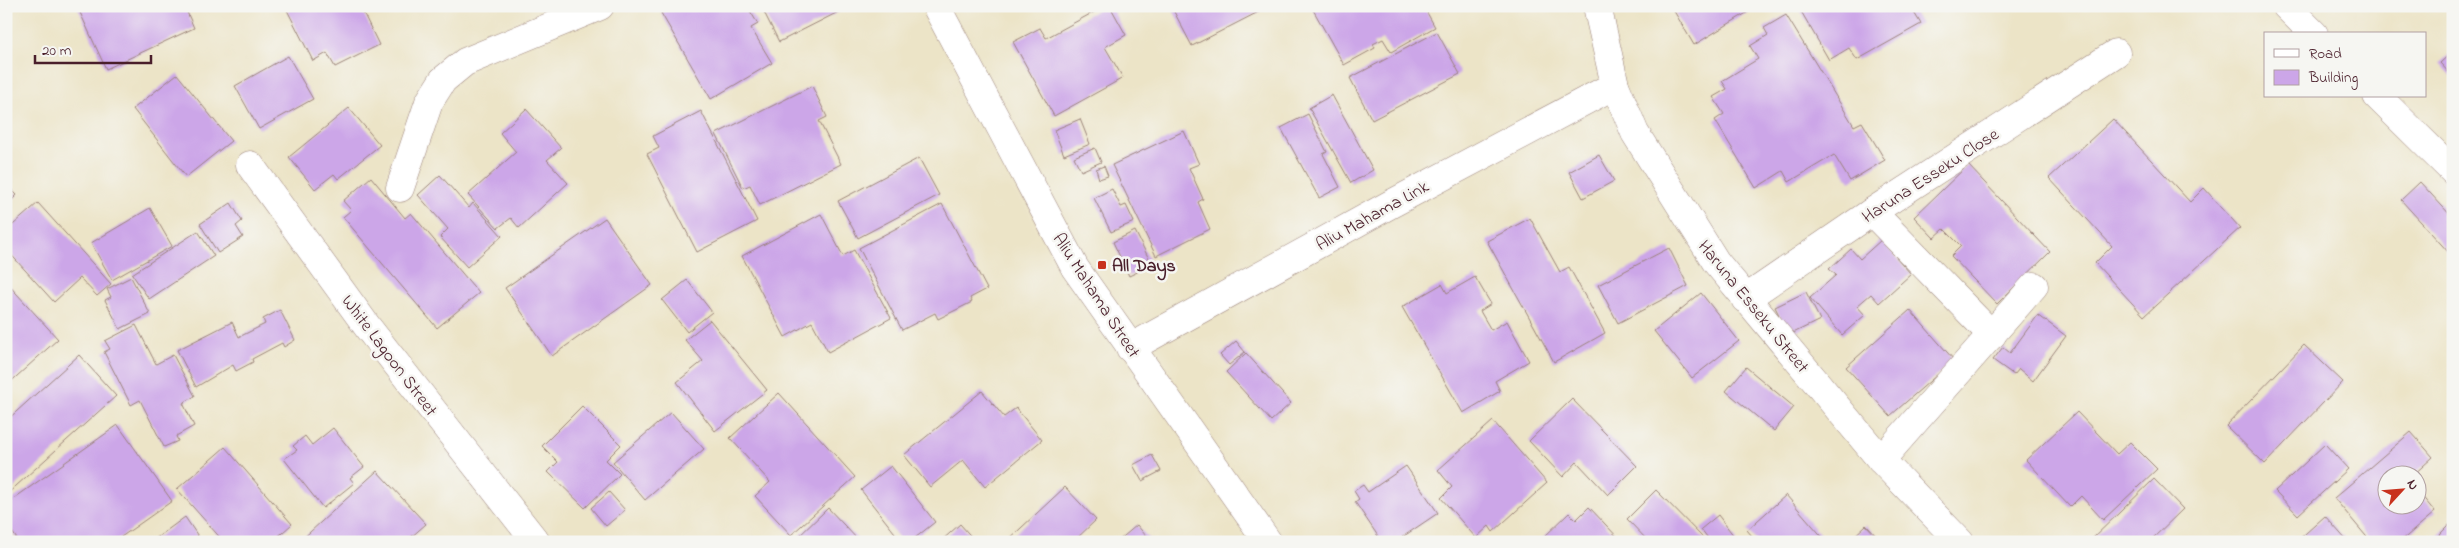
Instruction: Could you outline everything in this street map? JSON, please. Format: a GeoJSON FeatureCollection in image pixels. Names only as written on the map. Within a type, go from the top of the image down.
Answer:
{"type":"FeatureCollection","features":[{"type":"Feature","properties":{"kind":"street"},"geometry":{"type":"LineString","coordinates":[[400,188],[429,102],[443,80],[465,62],[600,6]]}},
{"type":"Feature","properties":{"kind":"street","name":"Aliu Mahama Street"},"geometry":{"type":"LineString","coordinates":[[936,6],[1075,268],[1268,542]]}},
{"type":"Feature","properties":{"kind":"street","name":"Haruna Esseku Street"},"geometry":{"type":"LineString","coordinates":[[1597,6],[1615,85],[1635,133],[1672,196],[1716,262],[1881,460],[1960,542]]}},
{"type":"Feature","properties":{"kind":"street"},"geometry":{"type":"LineString","coordinates":[[2286,6],[2312,32]]}},
{"type":"Feature","properties":{"kind":"street","name":"Haruna Esseku Close"},"geometry":{"type":"LineString","coordinates":[[1746,299],[1872,212],[2116,53]]}},
{"type":"Feature","properties":{"kind":"street","name":"Aliu Mahama Link"},"geometry":{"type":"LineString","coordinates":[[1130,348],[1391,204],[1615,85]]}},
{"type":"Feature","properties":{"kind":"street"},"geometry":{"type":"LineString","coordinates":[[2379,98],[2453,171]]}},
{"type":"Feature","properties":{"kind":"street","name":"White Lagoon Street"},"geometry":{"type":"LineString","coordinates":[[250,165],[369,330],[536,542]]}},
{"type":"Feature","properties":{"kind":"street"},"geometry":{"type":"LineString","coordinates":[[1872,212],[1992,335]]}},
{"type":"Feature","properties":{"kind":"street"},"geometry":{"type":"LineString","coordinates":[[1881,460],[2034,286]]}},
{"type":"Feature","properties":{"kind":"building"},"geometry":{"type":"Polygon","coordinates":[[[77,6],[199,6],[187,12],[194,28],[106,69],[77,6]]]}},
{"type":"Feature","properties":{"kind":"building"},"geometry":{"type":"Polygon","coordinates":[[[285,6],[360,6],[379,45],[335,67],[327,53],[313,61],[285,6]]]}},
{"type":"Feature","properties":{"kind":"building"},"geometry":{"type":"Polygon","coordinates":[[[401,6],[413,6],[404,11],[401,6]]]}},
{"type":"Feature","properties":{"kind":"building"},"geometry":{"type":"Polygon","coordinates":[[[673,6],[747,6],[758,24],[751,28],[772,63],[711,99],[661,13],[673,6]]]}},
{"type":"Feature","properties":{"kind":"building"},"geometry":{"type":"Polygon","coordinates":[[[761,6],[850,6],[779,42],[761,6]]]}},
{"type":"Feature","properties":{"kind":"building"},"geometry":{"type":"Polygon","coordinates":[[[1105,6],[1110,6],[1126,35],[1105,47],[1123,78],[1054,116],[1013,42],[1040,28],[1046,38],[1105,6]]]}},
{"type":"Feature","properties":{"kind":"building"},"geometry":{"type":"Polygon","coordinates":[[[1171,6],[1270,6],[1192,46],[1171,6]]]}},
{"type":"Feature","properties":{"kind":"building"},"geometry":{"type":"Polygon","coordinates":[[[1311,6],[1430,6],[1425,9],[1435,27],[1391,52],[1383,39],[1373,44],[1375,48],[1344,65],[1311,6]]]}},
{"type":"Feature","properties":{"kind":"building"},"geometry":{"type":"Polygon","coordinates":[[[1671,6],[1758,6],[1694,45],[1671,6]]]}},
{"type":"Feature","properties":{"kind":"building"},"geometry":{"type":"Polygon","coordinates":[[[1798,6],[1910,6],[1921,24],[1857,60],[1849,48],[1829,60],[1798,6]]]}},
{"type":"Feature","properties":{"kind":"building"},"geometry":{"type":"Polygon","coordinates":[[[1786,15],[1854,126],[1862,122],[1885,160],[1850,181],[1834,155],[1789,182],[1783,171],[1756,188],[1715,120],[1724,114],[1713,97],[1727,89],[1722,81],[1758,59],[1750,46],[1768,35],[1764,28],[1786,15]]]}},
{"type":"Feature","properties":{"kind":"building"},"geometry":{"type":"Polygon","coordinates":[[[1437,32],[1460,74],[1372,120],[1350,78],[1437,32]]]}},
{"type":"Feature","properties":{"kind":"building"},"geometry":{"type":"Polygon","coordinates":[[[2453,51],[2453,77],[2440,63],[2453,51]]]}},
{"type":"Feature","properties":{"kind":"building"},"geometry":{"type":"Polygon","coordinates":[[[288,56],[313,99],[259,129],[235,86],[288,56]]]}},
{"type":"Feature","properties":{"kind":"building"},"geometry":{"type":"Polygon","coordinates":[[[177,74],[231,141],[186,177],[133,109],[177,74]]]}},
{"type":"Feature","properties":{"kind":"building"},"geometry":{"type":"Polygon","coordinates":[[[812,86],[827,117],[819,121],[841,164],[760,205],[750,185],[743,188],[716,134],[812,86]]]}},
{"type":"Feature","properties":{"kind":"building"},"geometry":{"type":"Polygon","coordinates":[[[1332,95],[1373,170],[1351,183],[1309,108],[1332,95]]]}},
{"type":"Feature","properties":{"kind":"building"},"geometry":{"type":"Polygon","coordinates":[[[349,108],[380,145],[338,179],[334,174],[315,189],[289,157],[349,108]]]}},
{"type":"Feature","properties":{"kind":"building"},"geometry":{"type":"Polygon","coordinates":[[[526,109],[561,148],[547,160],[568,183],[519,228],[511,218],[498,228],[468,195],[516,152],[500,133],[526,109]]]}},
{"type":"Feature","properties":{"kind":"building"},"geometry":{"type":"Polygon","coordinates":[[[701,111],[757,221],[697,252],[647,154],[659,148],[653,136],[701,111]]]}},
{"type":"Feature","properties":{"kind":"building"},"geometry":{"type":"Polygon","coordinates":[[[1308,114],[1327,152],[1323,154],[1340,187],[1319,198],[1281,128],[1308,114]]]}},
{"type":"Feature","properties":{"kind":"building"},"geometry":{"type":"Polygon","coordinates":[[[1080,119],[1090,144],[1064,155],[1054,130],[1080,119]]]}},
{"type":"Feature","properties":{"kind":"building"},"geometry":{"type":"Polygon","coordinates":[[[2113,119],[2190,202],[2204,188],[2240,228],[2144,316],[2095,263],[2112,246],[2049,178],[2113,119]]]}},
{"type":"Feature","properties":{"kind":"building"},"geometry":{"type":"Polygon","coordinates":[[[1184,131],[1199,164],[1189,168],[1203,199],[1198,202],[1210,229],[1156,256],[1112,165],[1184,131]]]}},
{"type":"Feature","properties":{"kind":"building"},"geometry":{"type":"Polygon","coordinates":[[[1095,148],[1101,162],[1081,171],[1074,157],[1095,148]]]}},
{"type":"Feature","properties":{"kind":"building"},"geometry":{"type":"Polygon","coordinates":[[[1599,155],[1614,181],[1583,198],[1569,172],[1599,155]]]}},
{"type":"Feature","properties":{"kind":"building"},"geometry":{"type":"Polygon","coordinates":[[[919,158],[939,195],[858,238],[838,201],[919,158]]]}},
{"type":"Feature","properties":{"kind":"building"},"geometry":{"type":"Polygon","coordinates":[[[1968,165],[2050,252],[1997,304],[1951,256],[1961,246],[1944,229],[1934,238],[1914,217],[1968,165]]]}},
{"type":"Feature","properties":{"kind":"building"},"geometry":{"type":"Polygon","coordinates":[[[1104,166],[1108,176],[1099,179],[1096,169],[1104,166]]]}},
{"type":"Feature","properties":{"kind":"building"},"geometry":{"type":"Polygon","coordinates":[[[440,175],[469,208],[473,203],[502,236],[467,267],[440,237],[448,229],[418,195],[440,175]]]}},
{"type":"Feature","properties":{"kind":"building"},"geometry":{"type":"Polygon","coordinates":[[[371,177],[405,218],[411,213],[479,293],[437,328],[343,217],[351,210],[343,201],[371,177]]]}},
{"type":"Feature","properties":{"kind":"building"},"geometry":{"type":"Polygon","coordinates":[[[2420,182],[2453,218],[2451,255],[2401,200],[2420,182]]]}},
{"type":"Feature","properties":{"kind":"building"},"geometry":{"type":"Polygon","coordinates":[[[6,184],[17,195],[6,206],[6,184]]]}},
{"type":"Feature","properties":{"kind":"building"},"geometry":{"type":"Polygon","coordinates":[[[1112,189],[1121,207],[1126,205],[1134,222],[1111,232],[1094,198],[1112,189]]]}},
{"type":"Feature","properties":{"kind":"building"},"geometry":{"type":"Polygon","coordinates":[[[38,203],[111,284],[97,296],[80,278],[54,302],[6,249],[6,231],[38,203]]]}},
{"type":"Feature","properties":{"kind":"building"},"geometry":{"type":"Polygon","coordinates":[[[231,203],[242,221],[236,226],[243,237],[218,253],[200,224],[231,203]]]}},
{"type":"Feature","properties":{"kind":"building"},"geometry":{"type":"Polygon","coordinates":[[[942,204],[987,289],[970,298],[972,302],[938,319],[935,313],[902,330],[859,248],[942,204]]]}},
{"type":"Feature","properties":{"kind":"building"},"geometry":{"type":"Polygon","coordinates":[[[150,208],[172,246],[112,280],[91,243],[150,208]]]}},
{"type":"Feature","properties":{"kind":"building"},"geometry":{"type":"Polygon","coordinates":[[[821,214],[843,256],[854,250],[891,318],[828,352],[812,322],[785,337],[742,256],[821,214]]]}},
{"type":"Feature","properties":{"kind":"building"},"geometry":{"type":"Polygon","coordinates":[[[605,218],[652,285],[552,356],[505,288],[605,218]]]}},
{"type":"Feature","properties":{"kind":"building"},"geometry":{"type":"Polygon","coordinates":[[[1530,218],[1560,272],[1569,267],[1605,333],[1554,362],[1487,241],[1530,218]]]}},
{"type":"Feature","properties":{"kind":"building"},"geometry":{"type":"Polygon","coordinates":[[[198,231],[214,256],[149,299],[132,274],[198,231]]]}},
{"type":"Feature","properties":{"kind":"building"},"geometry":{"type":"Polygon","coordinates":[[[1135,231],[1152,265],[1129,276],[1113,242],[1135,231]]]}},
{"type":"Feature","properties":{"kind":"building"},"geometry":{"type":"Polygon","coordinates":[[[1881,240],[1911,274],[1879,303],[1871,294],[1857,306],[1865,315],[1842,335],[1810,298],[1836,275],[1829,269],[1851,249],[1860,259],[1881,240]]]}},
{"type":"Feature","properties":{"kind":"building"},"geometry":{"type":"Polygon","coordinates":[[[1669,248],[1688,286],[1618,323],[1598,285],[1669,248]]]}},
{"type":"Feature","properties":{"kind":"building"},"geometry":{"type":"Polygon","coordinates":[[[131,277],[150,314],[120,329],[105,300],[111,297],[107,289],[131,277]]]}},
{"type":"Feature","properties":{"kind":"building"},"geometry":{"type":"Polygon","coordinates":[[[1475,277],[1491,304],[1480,311],[1491,330],[1507,321],[1529,361],[1495,381],[1500,391],[1463,413],[1402,307],[1442,284],[1447,293],[1475,277]]]}},
{"type":"Feature","properties":{"kind":"building"},"geometry":{"type":"Polygon","coordinates":[[[687,280],[712,312],[687,332],[662,300],[687,280]]]}},
{"type":"Feature","properties":{"kind":"building"},"geometry":{"type":"Polygon","coordinates":[[[6,282],[58,339],[6,386],[6,282]]]}},
{"type":"Feature","properties":{"kind":"building"},"geometry":{"type":"Polygon","coordinates":[[[1806,292],[1820,320],[1789,335],[1775,307],[1806,292]]]}},
{"type":"Feature","properties":{"kind":"building"},"geometry":{"type":"Polygon","coordinates":[[[1701,293],[1739,341],[1692,378],[1654,331],[1701,293]]]}},
{"type":"Feature","properties":{"kind":"building"},"geometry":{"type":"Polygon","coordinates":[[[280,310],[295,340],[284,347],[282,343],[252,359],[253,362],[236,371],[233,365],[196,387],[177,350],[232,322],[239,337],[265,324],[263,319],[280,310]]]}},
{"type":"Feature","properties":{"kind":"building"},"geometry":{"type":"Polygon","coordinates":[[[1910,310],[1954,360],[1890,416],[1846,367],[1910,310]]]}},
{"type":"Feature","properties":{"kind":"building"},"geometry":{"type":"Polygon","coordinates":[[[2038,315],[2066,336],[2033,381],[2019,369],[2014,375],[1993,360],[2003,347],[2010,353],[2038,315]]]}},
{"type":"Feature","properties":{"kind":"building"},"geometry":{"type":"Polygon","coordinates":[[[710,320],[767,390],[715,431],[677,382],[703,361],[685,340],[710,320]]]}},
{"type":"Feature","properties":{"kind":"building"},"geometry":{"type":"Polygon","coordinates":[[[136,325],[156,364],[173,355],[195,396],[183,403],[194,426],[176,436],[178,441],[164,447],[140,400],[131,405],[104,352],[110,349],[105,341],[136,325]]]}},
{"type":"Feature","properties":{"kind":"building"},"geometry":{"type":"Polygon","coordinates":[[[1236,341],[1245,352],[1229,365],[1220,355],[1236,341]]]}},
{"type":"Feature","properties":{"kind":"building"},"geometry":{"type":"Polygon","coordinates":[[[2304,345],[2343,382],[2265,464],[2226,426],[2304,345]]]}},
{"type":"Feature","properties":{"kind":"building"},"geometry":{"type":"Polygon","coordinates":[[[1246,353],[1291,403],[1271,421],[1226,372],[1246,353]]]}},
{"type":"Feature","properties":{"kind":"building"},"geometry":{"type":"Polygon","coordinates":[[[79,355],[116,396],[6,495],[6,421],[79,355]]]}},
{"type":"Feature","properties":{"kind":"building"},"geometry":{"type":"Polygon","coordinates":[[[1746,367],[1794,407],[1774,431],[1726,391],[1746,367]]]}},
{"type":"Feature","properties":{"kind":"building"},"geometry":{"type":"Polygon","coordinates":[[[982,391],[1004,417],[1016,408],[1042,440],[985,487],[963,460],[930,487],[904,455],[982,391]]]}},
{"type":"Feature","properties":{"kind":"building"},"geometry":{"type":"Polygon","coordinates":[[[779,393],[855,477],[791,535],[755,496],[770,482],[730,438],[779,393]]]}},
{"type":"Feature","properties":{"kind":"building"},"geometry":{"type":"Polygon","coordinates":[[[1572,399],[1637,466],[1608,495],[1577,462],[1563,477],[1529,441],[1572,399]]]}},
{"type":"Feature","properties":{"kind":"building"},"geometry":{"type":"Polygon","coordinates":[[[582,406],[621,445],[606,460],[620,474],[585,508],[548,472],[558,462],[542,446],[582,406]]]}},
{"type":"Feature","properties":{"kind":"building"},"geometry":{"type":"Polygon","coordinates":[[[671,412],[704,449],[645,500],[613,462],[671,412]]]}},
{"type":"Feature","properties":{"kind":"building"},"geometry":{"type":"Polygon","coordinates":[[[2077,412],[2117,454],[2130,442],[2157,469],[2103,520],[2081,496],[2070,507],[2026,460],[2077,412]]]}},
{"type":"Feature","properties":{"kind":"building"},"geometry":{"type":"Polygon","coordinates":[[[1493,421],[1547,483],[1493,532],[1489,526],[1476,538],[1441,498],[1452,487],[1438,470],[1493,421]]]}},
{"type":"Feature","properties":{"kind":"building"},"geometry":{"type":"Polygon","coordinates":[[[118,425],[172,501],[114,542],[19,542],[6,523],[6,504],[118,425]]]}},
{"type":"Feature","properties":{"kind":"building"},"geometry":{"type":"Polygon","coordinates":[[[333,428],[364,467],[350,478],[354,483],[323,508],[284,459],[297,450],[293,446],[305,436],[312,445],[333,428]]]}},
{"type":"Feature","properties":{"kind":"building"},"geometry":{"type":"Polygon","coordinates":[[[2411,432],[2433,457],[2423,466],[2376,466],[2376,516],[2426,516],[2426,501],[2435,512],[2400,542],[2371,542],[2334,498],[2411,432]]]}},
{"type":"Feature","properties":{"kind":"building"},"geometry":{"type":"Polygon","coordinates":[[[2325,444],[2348,469],[2298,515],[2275,491],[2325,444]]]}},
{"type":"Feature","properties":{"kind":"building"},"geometry":{"type":"Polygon","coordinates":[[[225,447],[292,524],[272,542],[224,542],[177,489],[225,447]]]}},
{"type":"Feature","properties":{"kind":"building"},"geometry":{"type":"Polygon","coordinates":[[[1152,455],[1161,471],[1142,481],[1133,465],[1152,455]]]}},
{"type":"Feature","properties":{"kind":"building"},"geometry":{"type":"Polygon","coordinates":[[[891,466],[935,522],[910,542],[902,542],[861,490],[891,466]]]}},
{"type":"Feature","properties":{"kind":"building"},"geometry":{"type":"Polygon","coordinates":[[[1406,466],[1438,513],[1401,538],[1404,542],[1382,542],[1355,502],[1359,499],[1354,491],[1363,485],[1368,492],[1406,466]]]}},
{"type":"Feature","properties":{"kind":"building"},"geometry":{"type":"Polygon","coordinates":[[[377,471],[426,524],[410,538],[413,542],[299,542],[377,471]]]}},
{"type":"Feature","properties":{"kind":"building"},"geometry":{"type":"Polygon","coordinates":[[[2154,479],[2183,509],[2149,542],[2089,542],[2154,479]]]}},
{"type":"Feature","properties":{"kind":"building"},"geometry":{"type":"Polygon","coordinates":[[[1065,487],[1096,520],[1073,542],[1006,542],[1065,487]]]}},
{"type":"Feature","properties":{"kind":"building"},"geometry":{"type":"Polygon","coordinates":[[[1656,490],[1707,542],[1649,542],[1627,519],[1656,490]]]}},
{"type":"Feature","properties":{"kind":"building"},"geometry":{"type":"Polygon","coordinates":[[[609,492],[625,510],[606,526],[591,508],[609,492]]]}},
{"type":"Feature","properties":{"kind":"building"},"geometry":{"type":"Polygon","coordinates":[[[1786,495],[1825,540],[1824,542],[1757,542],[1747,530],[1786,495]]]}},
{"type":"Feature","properties":{"kind":"building"},"geometry":{"type":"Polygon","coordinates":[[[1589,507],[1622,542],[1546,542],[1543,538],[1569,513],[1576,520],[1589,507]]]}},
{"type":"Feature","properties":{"kind":"building"},"geometry":{"type":"Polygon","coordinates":[[[828,508],[860,542],[793,542],[828,508]]]}},
{"type":"Feature","properties":{"kind":"building"},"geometry":{"type":"Polygon","coordinates":[[[1718,515],[1737,540],[1735,542],[1711,542],[1701,529],[1718,515]]]}},
{"type":"Feature","properties":{"kind":"building"},"geometry":{"type":"Polygon","coordinates":[[[2325,516],[2348,542],[2296,542],[2325,516]]]}},
{"type":"Feature","properties":{"kind":"building"},"geometry":{"type":"Polygon","coordinates":[[[185,517],[202,542],[151,542],[185,517]]]}},
{"type":"Feature","properties":{"kind":"building"},"geometry":{"type":"Polygon","coordinates":[[[2453,521],[2453,542],[2432,542],[2453,521]]]}},
{"type":"Feature","properties":{"kind":"building"},"geometry":{"type":"Polygon","coordinates":[[[960,524],[976,542],[940,542],[960,524]]]}},
{"type":"Feature","properties":{"kind":"building"},"geometry":{"type":"Polygon","coordinates":[[[1137,525],[1151,542],[1117,542],[1137,525]]]}},
{"type":"Feature","properties":{"kind":"building"},"geometry":{"type":"Polygon","coordinates":[[[1866,525],[1882,542],[1848,542],[1866,525]]]}},
{"type":"Feature","properties":{"kind":"place","name":"All Days"},"geometry":{"type":"Point","coordinates":[1102,265]}}]}
